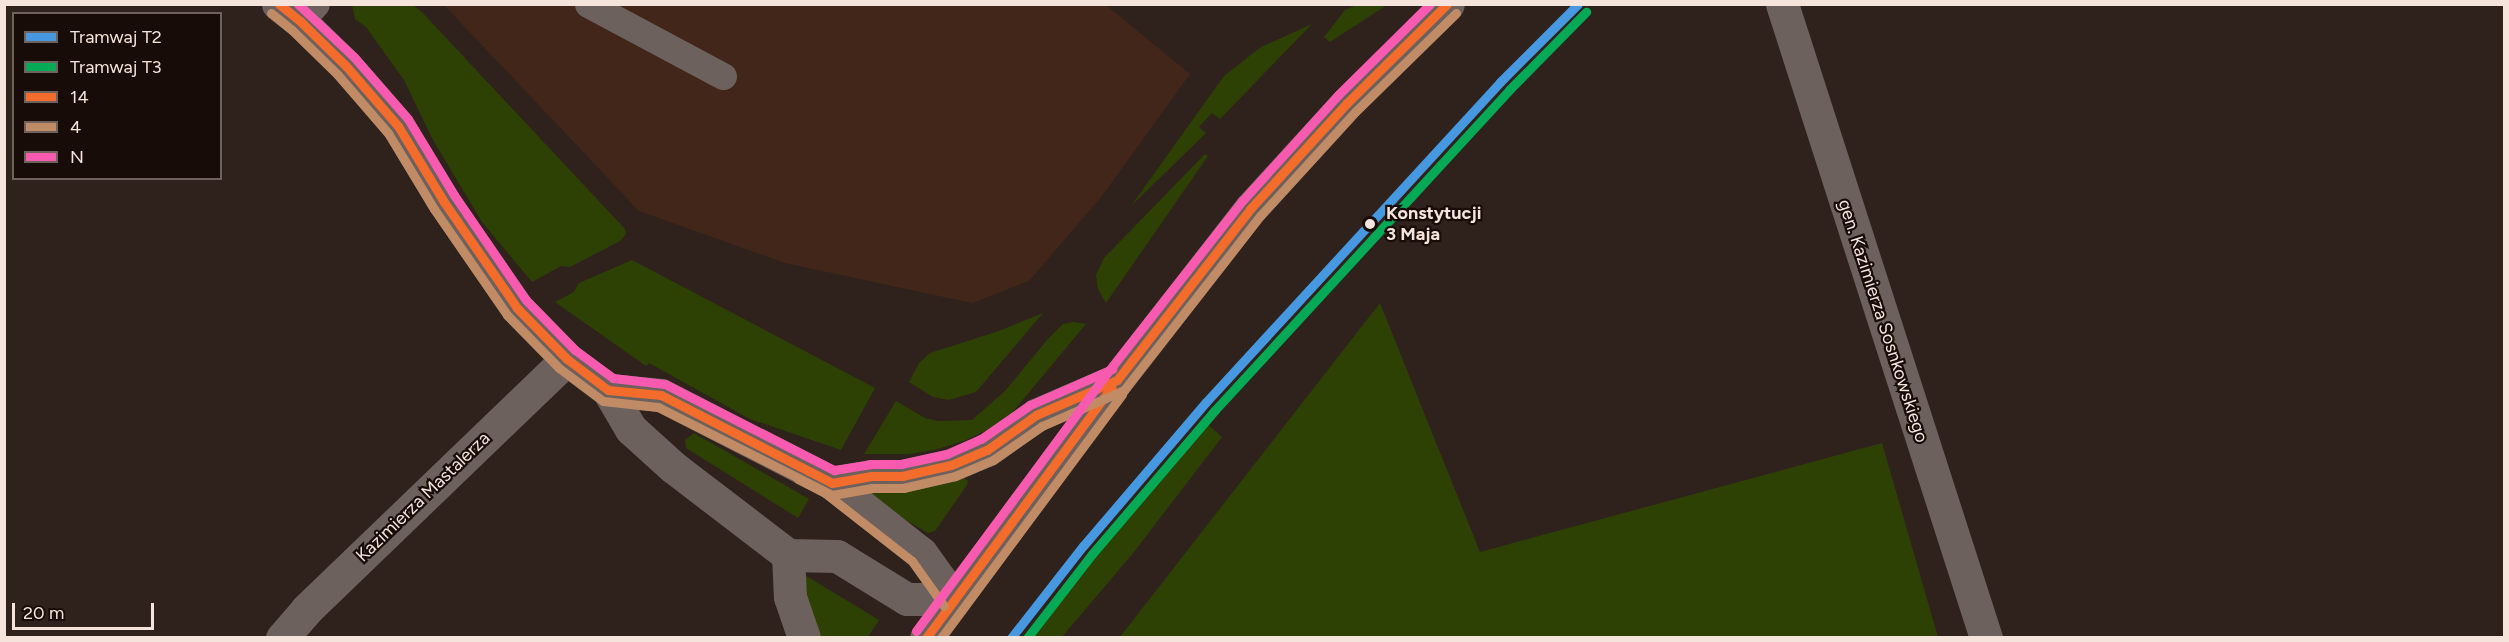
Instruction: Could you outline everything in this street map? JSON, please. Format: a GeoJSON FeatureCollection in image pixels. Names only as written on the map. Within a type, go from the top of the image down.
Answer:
{"type":"FeatureCollection","features":[{"type":"Feature","properties":{"kind":"street"},"geometry":{"type":"LineString","coordinates":[[926,638],[1118,380],[1251,208],[1347,103],[1449,4]]}},
{"type":"Feature","properties":{"kind":"street","name":"gen. Kazimierza Sosnkowskiego"},"geometry":{"type":"LineString","coordinates":[[1782,4],[1986,638]]}},
{"type":"Feature","properties":{"kind":"street"},"geometry":{"type":"LineString","coordinates":[[298,10],[398,126],[444,202],[517,309],[567,359],[608,390],[631,429],[673,467],[788,555],[837,556],[907,599],[954,599]]}},
{"type":"Feature","properties":{"kind":"street","name":"Kazimierza Mastalerza"},"geometry":{"type":"LineString","coordinates":[[282,638],[306,610],[567,359]]}},
{"type":"Feature","properties":{"kind":"street"},"geometry":{"type":"LineString","coordinates":[[832,483],[871,476],[902,476],[951,465],[987,450],[1036,415],[1118,380]]}},
{"type":"Feature","properties":{"kind":"street"},"geometry":{"type":"LineString","coordinates":[[608,390],[661,394],[832,483],[921,553],[954,599]]}},
{"type":"Feature","properties":{"kind":"street"},"geometry":{"type":"LineString","coordinates":[[788,555],[790,597],[804,638]]}},
{"type":"Feature","properties":{"kind":"lane"},"geometry":{"type":"LineString","coordinates":[[588,4],[723,76]]}},
{"type":"Feature","properties":{"kind":"shaded area"},"geometry":{"type":"Polygon","coordinates":[[[444,5],[1106,5],[1190,74],[1102,196],[1029,281],[972,303],[785,263],[639,211],[444,5]]]}},
{"type":"Feature","properties":{"kind":"green space"},"geometry":{"type":"Polygon","coordinates":[[[352,5],[413,5],[420,10],[625,229],[626,234],[620,241],[570,267],[561,266],[532,282],[482,222],[433,140],[404,80],[366,27],[355,19],[352,5]]]}},
{"type":"Feature","properties":{"kind":"green space"},"geometry":{"type":"Polygon","coordinates":[[[1357,5],[1387,5],[1330,42],[1324,37],[1345,10],[1357,5]]]}},
{"type":"Feature","properties":{"kind":"green space"},"geometry":{"type":"Polygon","coordinates":[[[1312,24],[1220,119],[1212,113],[1199,127],[1206,133],[1131,206],[1224,76],[1261,47],[1312,24]]]}},
{"type":"Feature","properties":{"kind":"green space"},"geometry":{"type":"Polygon","coordinates":[[[1205,154],[1208,156],[1106,303],[1098,289],[1096,275],[1104,258],[1205,154]]]}},
{"type":"Feature","properties":{"kind":"green space"},"geometry":{"type":"Polygon","coordinates":[[[632,260],[875,388],[841,450],[750,419],[649,363],[646,366],[555,302],[574,292],[579,283],[632,260]]]}},
{"type":"Feature","properties":{"kind":"green space"},"geometry":{"type":"Polygon","coordinates":[[[1380,303],[1480,552],[1882,443],[1938,637],[1120,637],[1380,303]]]}},
{"type":"Feature","properties":{"kind":"green space"},"geometry":{"type":"Polygon","coordinates":[[[1043,313],[976,392],[949,400],[933,397],[909,382],[919,363],[930,353],[999,331],[1043,313]]]}},
{"type":"Feature","properties":{"kind":"green space"},"geometry":{"type":"Polygon","coordinates":[[[1073,322],[1086,324],[1011,414],[989,429],[964,441],[934,450],[909,454],[864,454],[896,401],[925,418],[938,421],[972,420],[1005,391],[1063,324],[1073,322]]]}},
{"type":"Feature","properties":{"kind":"green space"},"geometry":{"type":"Polygon","coordinates":[[[1204,421],[1222,437],[1134,552],[1062,637],[1023,637],[1112,528],[1204,421]]]}},
{"type":"Feature","properties":{"kind":"green space"},"geometry":{"type":"Polygon","coordinates":[[[694,433],[809,499],[798,518],[686,448],[685,440],[694,433]]]}},
{"type":"Feature","properties":{"kind":"green space"},"geometry":{"type":"Polygon","coordinates":[[[963,477],[968,481],[967,485],[935,531],[928,533],[865,496],[866,489],[963,477]]]}},
{"type":"Feature","properties":{"kind":"green space"},"geometry":{"type":"Polygon","coordinates":[[[799,574],[803,574],[879,620],[868,637],[819,637],[799,574]]]}},
{"type":"Feature","properties":{"kind":"tram line","name":"T2"},"geometry":{"type":"LineString","coordinates":[[1011,638],[1083,546],[1206,402],[1500,82],[1578,4]]}},
{"type":"Feature","properties":{"kind":"tram line","name":"T3"},"geometry":{"type":"LineString","coordinates":[[1027,638],[1092,554],[1215,410],[1509,90],[1586,12]]}},
{"type":"Feature","properties":{"kind":"transit line","name":"14"},"geometry":{"type":"LineString","coordinates":[[279,4],[346,66],[398,126],[444,202],[517,308],[567,359],[608,390],[661,395],[832,483],[871,476],[902,476],[951,465],[987,450],[1036,415],[1117,380],[1251,208],[1347,103],[1447,4]]}},
{"type":"Feature","properties":{"kind":"transit line","name":"N"},"geometry":{"type":"LineString","coordinates":[[298,4],[354,57],[408,119],[454,195],[526,300],[575,350],[613,378],[665,384],[834,470],[870,464],[901,464],[947,454],[981,439],[1030,405],[1112,369]]}},
{"type":"Feature","properties":{"kind":"transit line","name":"N"},"geometry":{"type":"LineString","coordinates":[[916,631],[1107,373],[1242,201],[1338,95],[1430,4]]}},
{"type":"Feature","properties":{"kind":"transit line","name":"4"},"geometry":{"type":"LineString","coordinates":[[271,13],[337,74],[388,133],[434,209],[507,315],[559,368],[603,401],[658,407],[832,495],[872,488],[903,488],[955,476],[993,460],[1042,426],[1124,390],[1260,216],[1356,111],[1456,13]]}},
{"type":"Feature","properties":{"kind":"transit line","name":"14"},"geometry":{"type":"LineString","coordinates":[[926,638],[1112,387]]}},
{"type":"Feature","properties":{"kind":"transit line","name":"4"},"geometry":{"type":"LineString","coordinates":[[941,638],[1122,394]]}},
{"type":"Feature","properties":{"kind":"transit line","name":"4"},"geometry":{"type":"LineString","coordinates":[[798,479],[825,493],[912,561],[944,606]]}},
{"type":"Feature","properties":{"kind":"place","name":"Konstytucji 3 Maja"},"geometry":{"type":"Point","coordinates":[1370,224]}}]}
